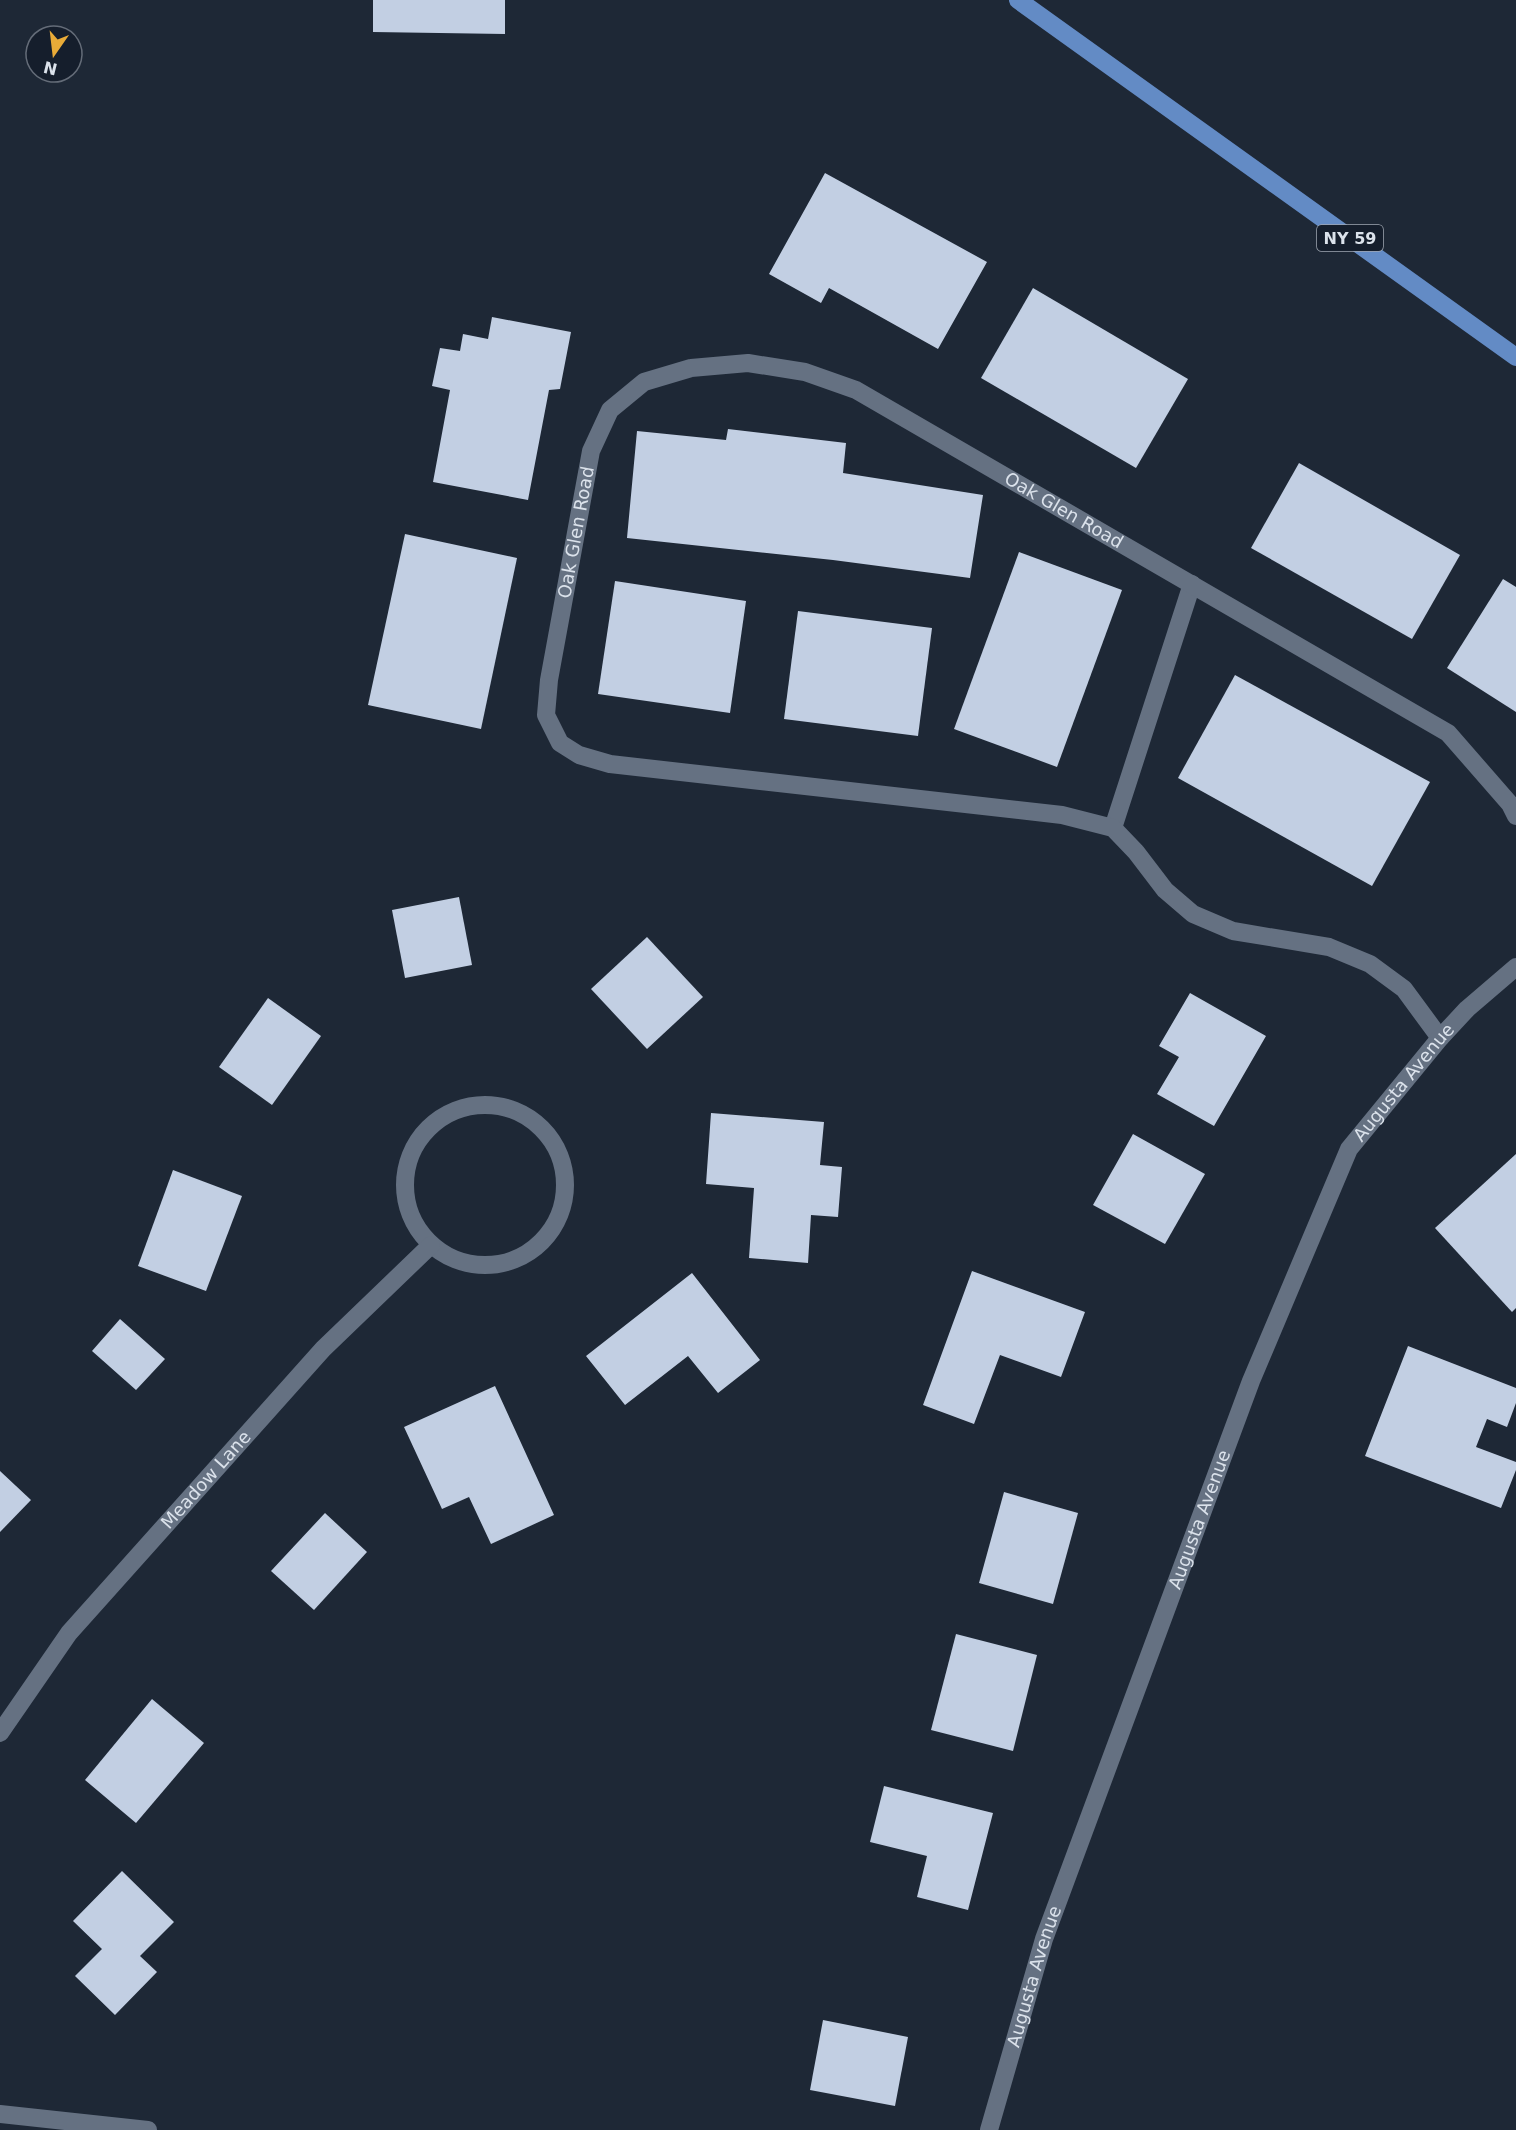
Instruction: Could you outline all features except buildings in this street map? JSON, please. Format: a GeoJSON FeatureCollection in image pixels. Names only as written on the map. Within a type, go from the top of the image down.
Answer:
{"type":"FeatureCollection","features":[{"type":"Feature","properties":{"kind":"main road","name":"NY 59"},"geometry":{"type":"LineString","coordinates":[[1018,0],[1516,357]]}},
{"type":"Feature","properties":{"kind":"street","name":"Oak Glen Road"},"geometry":{"type":"LineString","coordinates":[[1113,828],[1062,814],[610,764],[579,755],[560,743],[546,715],[549,680],[591,451],[610,410],[644,382],[692,368],[748,363],[805,372],[856,390],[1448,733],[1510,804],[1516,816]]}},
{"type":"Feature","properties":{"kind":"street"},"geometry":{"type":"LineString","coordinates":[[1192,584],[1113,828],[1136,852],[1165,890],[1193,914],[1233,931],[1329,947],[1370,964],[1404,989],[1440,1038]]}},
{"type":"Feature","properties":{"kind":"street","name":"Augusta Avenue"},"geometry":{"type":"LineString","coordinates":[[989,2130],[1044,1939],[1251,1381],[1349,1149],[1440,1038],[1467,1009],[1516,968]]}},
{"type":"Feature","properties":{"kind":"street"},"geometry":{"type":"LineString","coordinates":[[474,1105],[500,1106],[524,1115],[545,1131],[559,1152],[566,1177],[564,1203],[553,1228],[534,1249],[509,1262],[482,1265],[455,1259],[431,1245],[415,1224],[406,1200],[405,1174],[413,1149],[428,1128],[449,1113],[474,1105]]}},
{"type":"Feature","properties":{"kind":"street","name":"Meadow Lane"},"geometry":{"type":"LineString","coordinates":[[0,1733],[69,1633],[323,1349],[431,1245]]}},
{"type":"Feature","properties":{"kind":"street"},"geometry":{"type":"LineString","coordinates":[[0,2114],[148,2130]]}}]}
